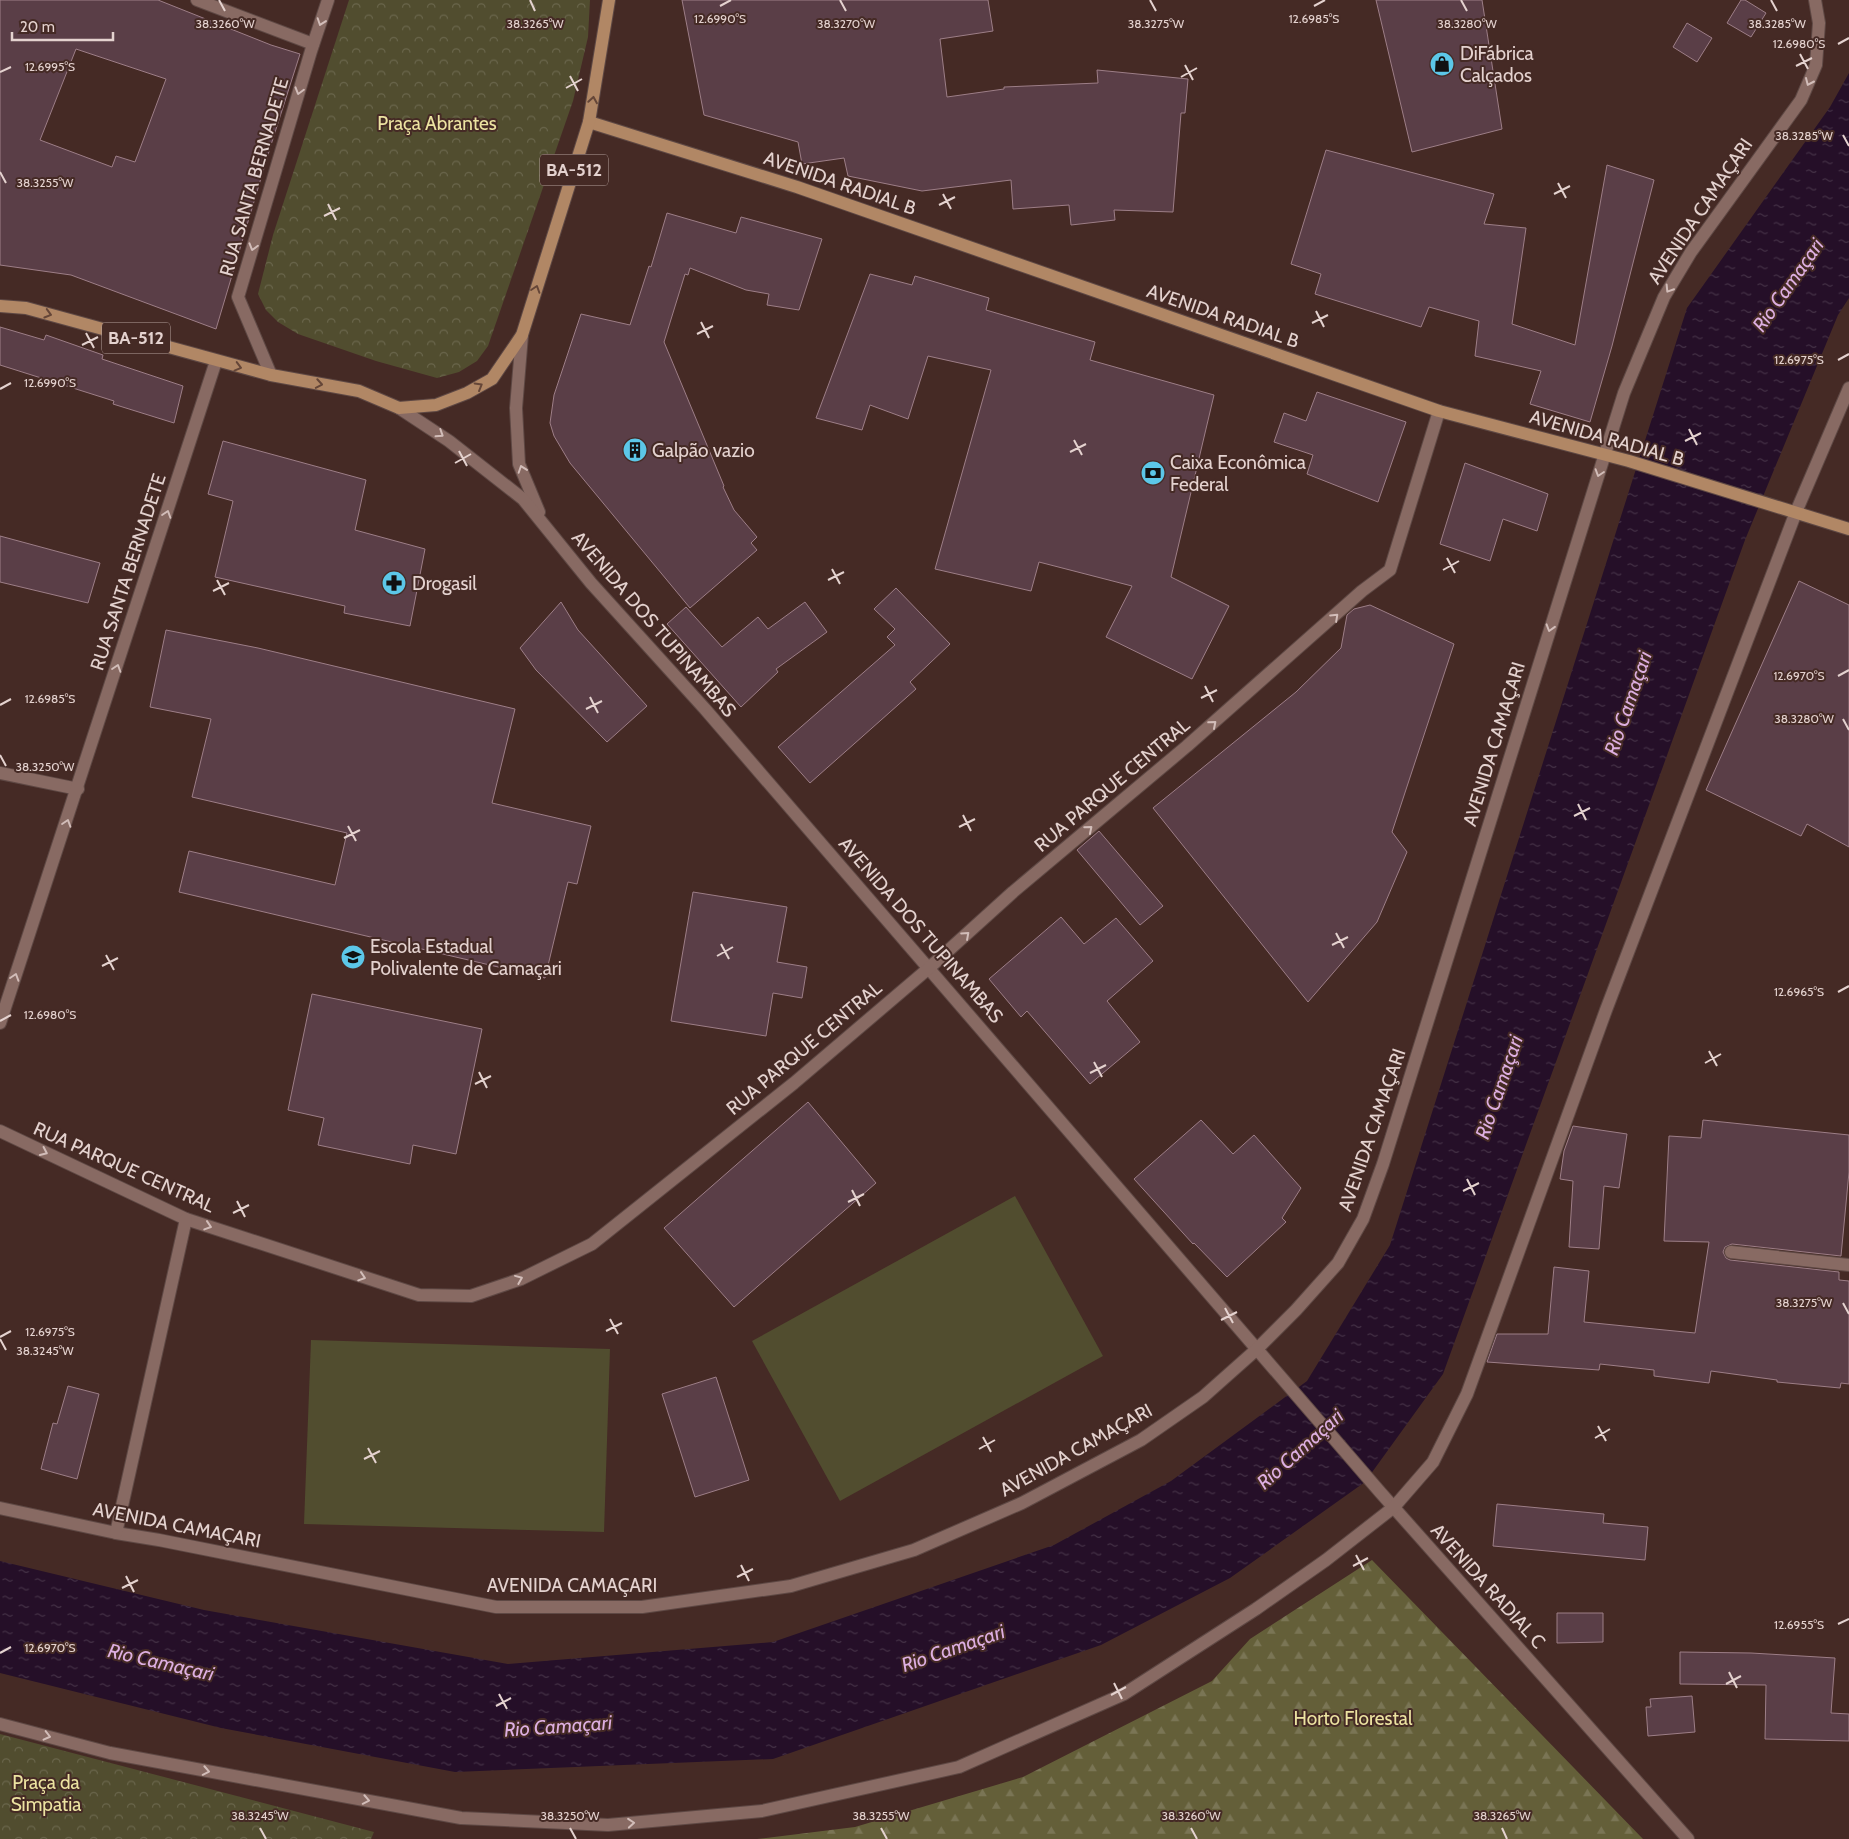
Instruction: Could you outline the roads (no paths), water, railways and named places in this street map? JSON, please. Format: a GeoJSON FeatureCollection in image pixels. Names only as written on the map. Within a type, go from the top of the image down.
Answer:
{"type":"FeatureCollection","features":[{"type":"Feature","properties":{"kind":"main road","name":"BA-512"},"geometry":{"type":"LineString","coordinates":[[0,306],[26,308],[271,375],[359,391],[399,408],[436,405],[467,393],[492,379],[522,335],[589,122],[609,0]]}},
{"type":"Feature","properties":{"kind":"main road","name":"AVENIDA RADIAL B"},"geometry":{"type":"LineString","coordinates":[[589,122],[797,187],[1439,411],[1629,461],[1849,529]]}},
{"type":"Feature","properties":{"kind":"street"},"geometry":{"type":"LineString","coordinates":[[197,0],[314,44]]}},
{"type":"Feature","properties":{"kind":"street","name":"RUA SANTA BERNADETE"},"geometry":{"type":"LineString","coordinates":[[271,375],[238,297],[328,0]]}},
{"type":"Feature","properties":{"kind":"street","name":"AVENIDA CAMAÇARI"},"geometry":{"type":"LineString","coordinates":[[0,1508],[116,1533],[496,1607],[642,1607],[791,1586],[914,1550],[1022,1503],[1141,1440],[1203,1397],[1260,1352],[1338,1263],[1363,1219],[1386,1155],[1624,393],[1664,297],[1692,252],[1800,100],[1816,65],[1819,23],[1815,0]]}},
{"type":"Feature","properties":{"kind":"street","name":"AVENIDA DOS TUPINAMBAS"},"geometry":{"type":"LineString","coordinates":[[522,335],[516,408],[519,464],[547,530]]}},
{"type":"Feature","properties":{"kind":"street","name":"RUA SANTA BERNADETE"},"geometry":{"type":"LineString","coordinates":[[0,1023],[216,361]]}},
{"type":"Feature","properties":{"kind":"street"},"geometry":{"type":"LineString","coordinates":[[0,1724],[110,1753],[461,1818],[608,1825],[762,1811],[959,1767],[1124,1694],[1256,1609],[1326,1560],[1394,1507],[1433,1462],[1467,1394],[1606,1010],[1796,512],[1849,388]]}},
{"type":"Feature","properties":{"kind":"street","name":"AVENIDA DOS TUPINAMBAS"},"geometry":{"type":"LineString","coordinates":[[399,408],[449,441],[523,499],[591,583],[705,709],[1260,1352]]}},
{"type":"Feature","properties":{"kind":"street","name":"RUA PARQUE CENTRAL"},"geometry":{"type":"LineString","coordinates":[[0,1131],[186,1219],[419,1295],[471,1296],[521,1279],[592,1244],[794,1083],[930,968],[1013,892],[1187,746],[1362,592],[1390,570],[1439,411]]}},
{"type":"Feature","properties":{"kind":"street"},"geometry":{"type":"LineString","coordinates":[[0,773],[78,788]]}},
{"type":"Feature","properties":{"kind":"street"},"geometry":{"type":"LineString","coordinates":[[116,1533],[186,1219]]}},
{"type":"Feature","properties":{"kind":"street"},"geometry":{"type":"LineString","coordinates":[[1730,1252],[1849,1265]]}},
{"type":"Feature","properties":{"kind":"street","name":"AVENIDA RADIAL C"},"geometry":{"type":"LineString","coordinates":[[1260,1352],[1373,1484],[1688,1839]]}},
{"type":"Feature","properties":{"kind":"water","name":"Rio Camaçari"},"geometry":{"type":"Polygon","coordinates":[[[1849,73],[1849,298],[1838,315],[1745,540],[1443,1374],[1365,1482],[1230,1578],[1101,1645],[773,1759],[455,1772],[221,1728],[0,1673],[0,1561],[204,1610],[508,1664],[773,1642],[1054,1545],[1171,1481],[1307,1381],[1390,1245],[1687,308],[1830,107],[1849,73]]]}},
{"type":"Feature","properties":{"kind":"place","name":"DiFábrica Calçados"},"geometry":{"type":"Point","coordinates":[1442,64]}},
{"type":"Feature","properties":{"kind":"place","name":"Galpão vazio"},"geometry":{"type":"Point","coordinates":[635,450]}},
{"type":"Feature","properties":{"kind":"place","name":"Caixa Econômica Federal"},"geometry":{"type":"Point","coordinates":[1153,473]}},
{"type":"Feature","properties":{"kind":"place","name":"Drogasil"},"geometry":{"type":"Point","coordinates":[394,583]}},
{"type":"Feature","properties":{"kind":"place","name":"Escola Estadual Polivalente de Camaçari"},"geometry":{"type":"Point","coordinates":[353,957]}},
{"type":"Feature","properties":{"kind":"park label","name":"Praça Abrantes"},"geometry":{"type":"Point","coordinates":[437,123]}},
{"type":"Feature","properties":{"kind":"park label","name":"Horto Florestal"},"geometry":{"type":"Point","coordinates":[1353,1718]}},
{"type":"Feature","properties":{"kind":"park label","name":"Praça da Simpatia"},"geometry":{"type":"Point","coordinates":[46,1793]}}]}
